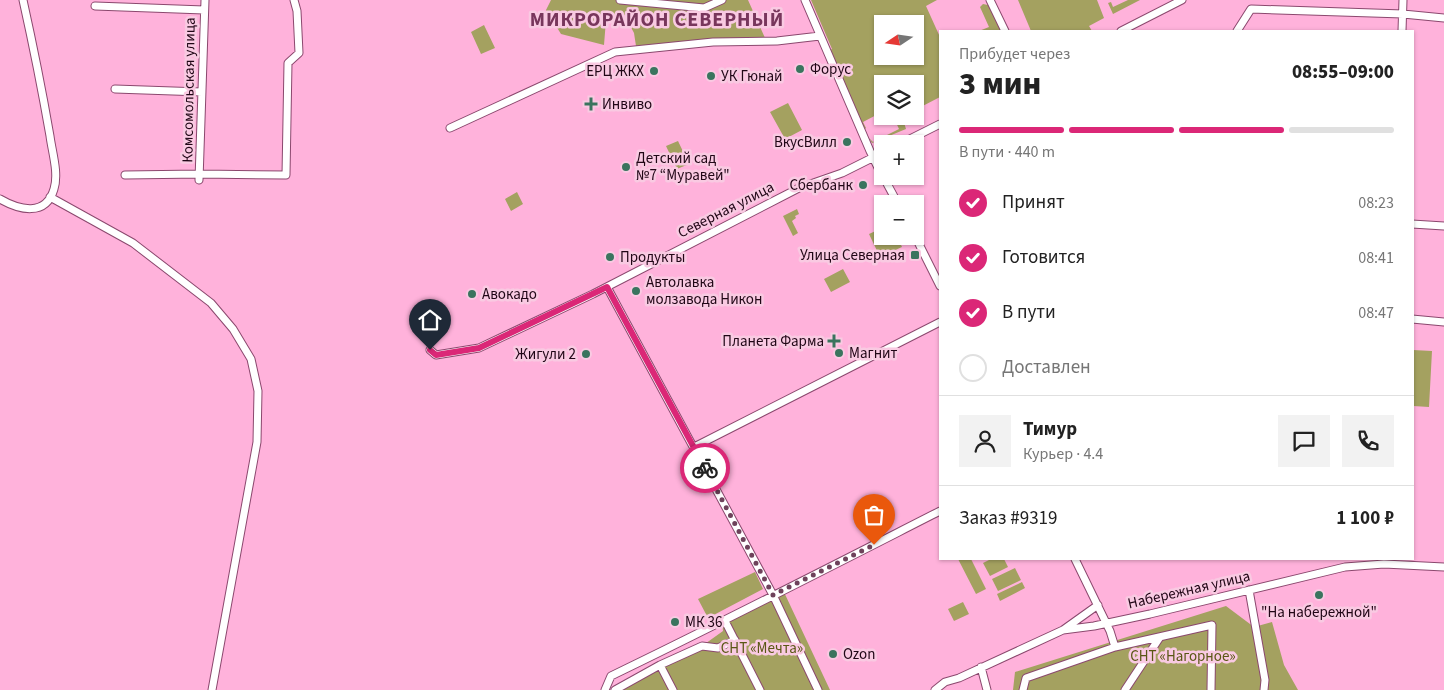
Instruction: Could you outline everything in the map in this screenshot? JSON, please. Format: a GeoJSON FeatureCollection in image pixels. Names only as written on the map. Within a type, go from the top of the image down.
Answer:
{"type":"FeatureCollection","features":[{"type":"Feature","properties":{"kind":"street"},"geometry":{"type":"LineString","coordinates":[[0,199],[14,206],[29,209],[42,205],[50,197],[55,186],[54,167],[38,71],[23,0]]}},
{"type":"Feature","properties":{"kind":"street","name":"Комсомольская улица"},"geometry":{"type":"LineString","coordinates":[[200,177],[205,0]]}},
{"type":"Feature","properties":{"kind":"street"},"geometry":{"type":"LineString","coordinates":[[125,175],[200,177],[286,176],[288,63],[299,53],[297,11],[294,0]]}},
{"type":"Feature","properties":{"kind":"street"},"geometry":{"type":"LineString","coordinates":[[620,0],[704,8],[722,0]]}},
{"type":"Feature","properties":{"kind":"street"},"geometry":{"type":"LineString","coordinates":[[805,0],[873,157]]}},
{"type":"Feature","properties":{"kind":"street"},"geometry":{"type":"LineString","coordinates":[[990,0],[1005,30]]}},
{"type":"Feature","properties":{"kind":"street"},"geometry":{"type":"LineString","coordinates":[[1123,30],[1182,0]]}},
{"type":"Feature","properties":{"kind":"street"},"geometry":{"type":"LineString","coordinates":[[1402,30],[1403,0]]}},
{"type":"Feature","properties":{"kind":"street"},"geometry":{"type":"LineString","coordinates":[[95,6],[204,10]]}},
{"type":"Feature","properties":{"kind":"street"},"geometry":{"type":"LineString","coordinates":[[1238,30],[1252,9],[1403,14],[1444,18]]}},
{"type":"Feature","properties":{"kind":"street"},"geometry":{"type":"LineString","coordinates":[[450,128],[615,52],[713,42],[777,41],[820,36]]}},
{"type":"Feature","properties":{"kind":"street"},"geometry":{"type":"LineString","coordinates":[[115,89],[202,92]]}},
{"type":"Feature","properties":{"kind":"street"},"geometry":{"type":"LineString","coordinates":[[918,135],[939,124]]}},
{"type":"Feature","properties":{"kind":"street","name":"Северная улица"},"geometry":{"type":"LineString","coordinates":[[430,350],[436,355],[479,348],[607,287],[799,188],[842,173],[873,157]]}},
{"type":"Feature","properties":{"kind":"street"},"geometry":{"type":"LineString","coordinates":[[50,197],[133,243],[211,303],[233,329],[251,359],[258,391],[257,442],[230,603],[212,690]]}},
{"type":"Feature","properties":{"kind":"street"},"geometry":{"type":"LineString","coordinates":[[1414,224],[1444,226]]}},
{"type":"Feature","properties":{"kind":"street"},"geometry":{"type":"LineString","coordinates":[[920,245],[939,284]]}},
{"type":"Feature","properties":{"kind":"street"},"geometry":{"type":"LineString","coordinates":[[607,287],[773,595],[818,690]]}},
{"type":"Feature","properties":{"kind":"street"},"geometry":{"type":"LineString","coordinates":[[1414,319],[1444,322]]}},
{"type":"Feature","properties":{"kind":"street"},"geometry":{"type":"LineString","coordinates":[[694,447],[939,323]]}},
{"type":"Feature","properties":{"kind":"street"},"geometry":{"type":"LineString","coordinates":[[605,690],[610,676],[725,621],[939,512]]}},
{"type":"Feature","properties":{"kind":"street"},"geometry":{"type":"LineString","coordinates":[[1076,560],[1106,622],[1115,646]]}},
{"type":"Feature","properties":{"kind":"street","name":"Набережная улица"},"geometry":{"type":"LineString","coordinates":[[1063,630],[1158,612],[1342,568],[1362,565],[1396,564],[1444,567]]}},
{"type":"Feature","properties":{"kind":"street"},"geometry":{"type":"LineString","coordinates":[[1248,590],[1265,680],[1264,690]]}},
{"type":"Feature","properties":{"kind":"street","name":"Набережная улица"},"geometry":{"type":"LineString","coordinates":[[934,690],[945,682],[1063,630],[1098,605]]}},
{"type":"Feature","properties":{"kind":"street"},"geometry":{"type":"LineString","coordinates":[[1083,614],[1084,624],[1088,626]]}},
{"type":"Feature","properties":{"kind":"street"},"geometry":{"type":"LineString","coordinates":[[725,621],[760,690]]}},
{"type":"Feature","properties":{"kind":"street"},"geometry":{"type":"LineString","coordinates":[[1023,690],[1026,678],[1115,646],[1212,625],[1211,690]]}},
{"type":"Feature","properties":{"kind":"street"},"geometry":{"type":"LineString","coordinates":[[1125,690],[1160,637]]}},
{"type":"Feature","properties":{"kind":"street"},"geometry":{"type":"LineString","coordinates":[[615,690],[660,665],[702,646],[718,648],[734,640]]}},
{"type":"Feature","properties":{"kind":"street"},"geometry":{"type":"LineString","coordinates":[[660,665],[673,690]]}},
{"type":"Feature","properties":{"kind":"street"},"geometry":{"type":"LineString","coordinates":[[981,667],[987,690]]}},
{"type":"Feature","properties":{"kind":"green space"},"geometry":{"type":"Polygon","coordinates":[[[551,0],[748,0],[765,38],[636,46],[634,33],[623,12],[606,20],[604,45],[561,34],[546,10],[551,0]]]}},
{"type":"Feature","properties":{"kind":"green space"},"geometry":{"type":"Polygon","coordinates":[[[811,0],[937,0],[926,6],[939,35],[939,98],[924,105],[924,75],[874,75],[874,116],[863,122],[865,129],[827,52],[832,49],[811,0]]]}},
{"type":"Feature","properties":{"kind":"green space"},"geometry":{"type":"Polygon","coordinates":[[[1018,0],[1097,0],[1104,18],[1089,26],[1091,30],[1031,30],[1018,0]]]}},
{"type":"Feature","properties":{"kind":"green space"},"geometry":{"type":"Polygon","coordinates":[[[1128,0],[1140,0],[1113,14],[1108,3],[1111,2],[1113,7],[1128,0]]]}},
{"type":"Feature","properties":{"kind":"green space"},"geometry":{"type":"Polygon","coordinates":[[[983,4],[988,5],[1000,30],[982,30],[989,27],[980,7],[983,4]]]}},
{"type":"Feature","properties":{"kind":"green space"},"geometry":{"type":"Polygon","coordinates":[[[484,25],[495,48],[481,54],[471,32],[484,25]]]}},
{"type":"Feature","properties":{"kind":"green space"},"geometry":{"type":"Polygon","coordinates":[[[788,103],[802,130],[785,139],[770,112],[788,103]]]}},
{"type":"Feature","properties":{"kind":"green space"},"geometry":{"type":"Polygon","coordinates":[[[897,125],[905,125],[906,129],[887,135],[899,129],[897,125]]]}},
{"type":"Feature","properties":{"kind":"green space"},"geometry":{"type":"Polygon","coordinates":[[[678,141],[689,164],[677,169],[666,146],[678,141]]]}},
{"type":"Feature","properties":{"kind":"green space"},"geometry":{"type":"Polygon","coordinates":[[[517,192],[523,204],[511,211],[505,199],[517,192]]]}},
{"type":"Feature","properties":{"kind":"green space"},"geometry":{"type":"Polygon","coordinates":[[[797,209],[799,214],[792,221],[798,233],[793,236],[783,216],[797,209]]]}},
{"type":"Feature","properties":{"kind":"green space"},"geometry":{"type":"Polygon","coordinates":[[[874,232],[874,244],[869,234],[874,232]]]}},
{"type":"Feature","properties":{"kind":"green space"},"geometry":{"type":"Polygon","coordinates":[[[874,245],[901,245],[902,247],[880,257],[874,245]]]}},
{"type":"Feature","properties":{"kind":"green space"},"geometry":{"type":"Polygon","coordinates":[[[843,269],[850,282],[831,292],[824,279],[843,269]]]}},
{"type":"Feature","properties":{"kind":"green space"},"geometry":{"type":"Polygon","coordinates":[[[1414,350],[1432,351],[1429,407],[1414,406],[1414,350]]]}},
{"type":"Feature","properties":{"kind":"green space"},"geometry":{"type":"Polygon","coordinates":[[[959,560],[972,560],[986,589],[976,594],[959,560]]]}},
{"type":"Feature","properties":{"kind":"green space"},"geometry":{"type":"Polygon","coordinates":[[[989,560],[1004,560],[1008,567],[990,576],[983,563],[989,560]]]}},
{"type":"Feature","properties":{"kind":"green space"},"geometry":{"type":"Polygon","coordinates":[[[1015,568],[1021,580],[998,591],[992,579],[1015,568]]]}},
{"type":"Feature","properties":{"kind":"green space"},"geometry":{"type":"Polygon","coordinates":[[[755,572],[763,589],[708,618],[698,599],[755,572]]]}},
{"type":"Feature","properties":{"kind":"green space"},"geometry":{"type":"Polygon","coordinates":[[[1022,582],[1025,588],[1000,601],[997,594],[1022,582]]]}},
{"type":"Feature","properties":{"kind":"green space","name":"СНТ «Мечта»"},"geometry":{"type":"Polygon","coordinates":[[[783,590],[830,690],[615,690],[702,646],[723,631],[722,620],[783,590]]]}},
{"type":"Feature","properties":{"kind":"green space"},"geometry":{"type":"Polygon","coordinates":[[[963,602],[969,614],[954,621],[948,609],[963,602]]]}},
{"type":"Feature","properties":{"kind":"green space","name":"СНТ «Нагорное»"},"geometry":{"type":"Polygon","coordinates":[[[1226,606],[1254,627],[1272,622],[1284,665],[1298,690],[1013,690],[1015,672],[1226,606]]]}},
{"type":"Feature","properties":{"kind":"way so far"},"geometry":{"type":"LineString","coordinates":[[705,468],[773,595],[874,545]]}},
{"type":"Feature","properties":{"kind":"place","name":"Форус"},"geometry":{"type":"Point","coordinates":[800,69]}},
{"type":"Feature","properties":{"kind":"place","name":"ЕРЦ ЖКХ"},"geometry":{"type":"Point","coordinates":[654,71]}},
{"type":"Feature","properties":{"kind":"place","name":"УК Гюнай"},"geometry":{"type":"Point","coordinates":[711,76]}},
{"type":"Feature","properties":{"kind":"place","name":"Инвиво"},"geometry":{"type":"Point","coordinates":[591,104]}},
{"type":"Feature","properties":{"kind":"place","name":"ВкусВилл"},"geometry":{"type":"Point","coordinates":[847,142]}},
{"type":"Feature","properties":{"kind":"place","name":"Детский сад №7 “Муравей\""},"geometry":{"type":"Point","coordinates":[626,167]}},
{"type":"Feature","properties":{"kind":"place","name":"Сбербанк"},"geometry":{"type":"Point","coordinates":[863,185]}},
{"type":"Feature","properties":{"kind":"place","name":"Улица Северная"},"geometry":{"type":"Point","coordinates":[915,255]}},
{"type":"Feature","properties":{"kind":"place","name":"Продукты"},"geometry":{"type":"Point","coordinates":[610,257]}},
{"type":"Feature","properties":{"kind":"place","name":"Автолавка молзавода Никон"},"geometry":{"type":"Point","coordinates":[636,291]}},
{"type":"Feature","properties":{"kind":"place","name":"Авокадо"},"geometry":{"type":"Point","coordinates":[472,294]}},
{"type":"Feature","properties":{"kind":"place","name":"Планета Фарма"},"geometry":{"type":"Point","coordinates":[834,341]}},
{"type":"Feature","properties":{"kind":"place","name":"Магнит"},"geometry":{"type":"Point","coordinates":[839,353]}},
{"type":"Feature","properties":{"kind":"place","name":"Жигули 2"},"geometry":{"type":"Point","coordinates":[586,354]}},
{"type":"Feature","properties":{"kind":"place","name":"\"На набережной\""},"geometry":{"type":"Point","coordinates":[1319,595]}},
{"type":"Feature","properties":{"kind":"place","name":"МК 36"},"geometry":{"type":"Point","coordinates":[675,622]}},
{"type":"Feature","properties":{"kind":"place","name":"Ozon"},"geometry":{"type":"Point","coordinates":[833,654]}},
{"type":"Feature","properties":{"kind":"district","name":"МИКРОРАЙОН СЕВЕРНЫЙ"},"geometry":{"type":"Point","coordinates":[657,20]}},
{"type":"Feature","properties":{"kind":"route"},"geometry":{"type":"LineString","coordinates":[[430,350],[436,355],[479,348],[607,287],[705,468]]}}]}
